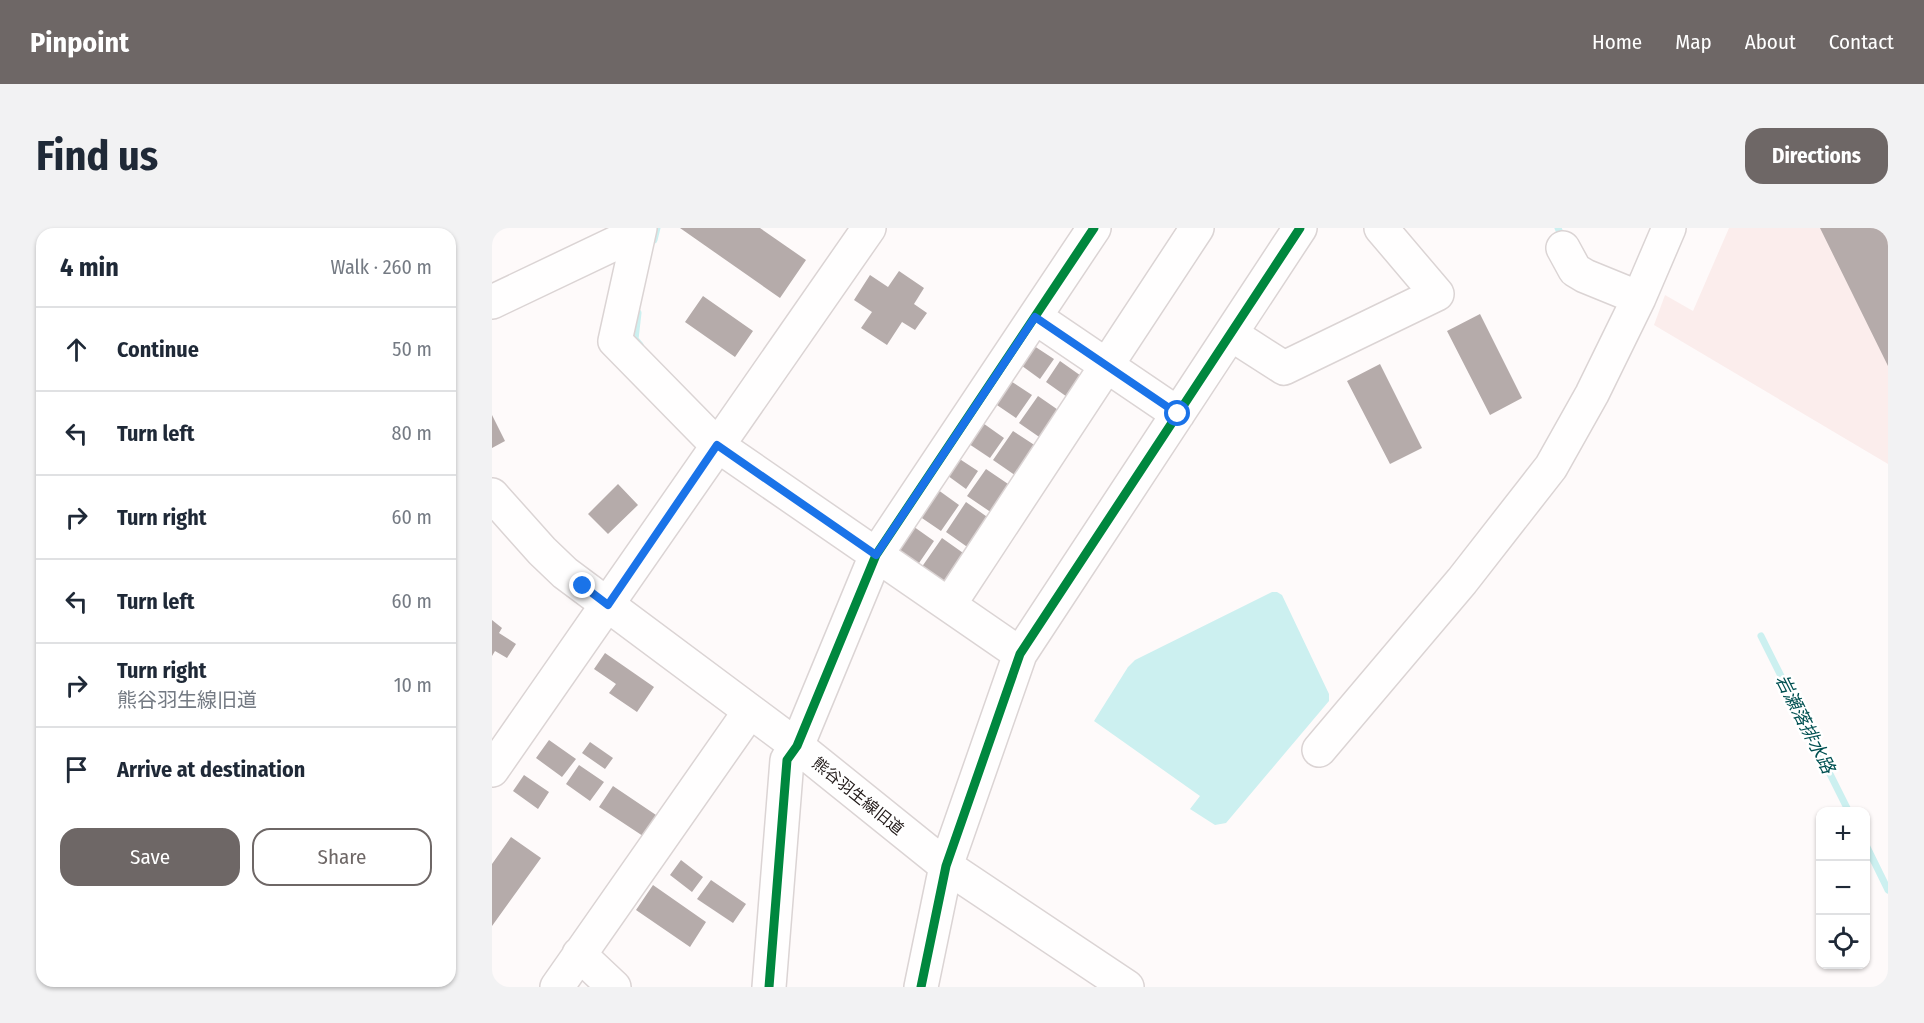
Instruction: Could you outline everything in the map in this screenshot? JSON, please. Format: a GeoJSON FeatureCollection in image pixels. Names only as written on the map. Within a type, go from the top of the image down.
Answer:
{"type":"FeatureCollection","features":[{"type":"Feature","properties":{"kind":"street"},"geometry":{"type":"LineString","coordinates":[[492,770],[869,228]]}},
{"type":"Feature","properties":{"kind":"street"},"geometry":{"type":"LineString","coordinates":[[769,987],[787,760],[797,746],[876,555],[1094,228]]}},
{"type":"Feature","properties":{"kind":"street"},"geometry":{"type":"LineString","coordinates":[[949,605],[1197,228]]}},
{"type":"Feature","properties":{"kind":"street"},"geometry":{"type":"LineString","coordinates":[[921,987],[946,866],[1020,654],[1300,228]]}},
{"type":"Feature","properties":{"kind":"street"},"geometry":{"type":"LineString","coordinates":[[1231,334],[1284,368],[1437,294],[1381,228]]}},
{"type":"Feature","properties":{"kind":"street"},"geometry":{"type":"LineString","coordinates":[[1319,750],[1462,581],[1551,467],[1592,394],[1639,298],[1669,228]]}},
{"type":"Feature","properties":{"kind":"street"},"geometry":{"type":"LineString","coordinates":[[639,230],[615,341],[717,445],[1020,654]]}},
{"type":"Feature","properties":{"kind":"street"},"geometry":{"type":"LineString","coordinates":[[492,302],[639,230]]}},
{"type":"Feature","properties":{"kind":"street"},"geometry":{"type":"LineString","coordinates":[[1563,248],[1575,270],[1639,298]]}},
{"type":"Feature","properties":{"kind":"street"},"geometry":{"type":"LineString","coordinates":[[1035,317],[1178,414]]}},
{"type":"Feature","properties":{"kind":"street","name":"熊谷羽生線旧道"},"geometry":{"type":"LineString","coordinates":[[492,495],[565,573],[797,746],[946,866],[1127,987]]}},
{"type":"Feature","properties":{"kind":"street"},"geometry":{"type":"LineString","coordinates":[[557,987],[750,711]]}},
{"type":"Feature","properties":{"kind":"street"},"geometry":{"type":"LineString","coordinates":[[579,954],[614,987]]}},
{"type":"Feature","properties":{"kind":"shaded area"},"geometry":{"type":"Polygon","coordinates":[[[1729,228],[1888,228],[1888,464],[1654,325],[1665,295],[1693,311],[1729,228]]]}},
{"type":"Feature","properties":{"kind":"water"},"geometry":{"type":"Polygon","coordinates":[[[1272,592],[1282,595],[1329,694],[1329,701],[1226,823],[1215,825],[1190,809],[1200,796],[1094,721],[1128,667],[1135,660],[1272,592]]]}},
{"type":"Feature","properties":{"kind":"building"},"geometry":{"type":"Polygon","coordinates":[[[680,228],[760,228],[806,260],[780,298],[680,228]]]}},
{"type":"Feature","properties":{"kind":"building"},"geometry":{"type":"Polygon","coordinates":[[[1820,228],[1888,228],[1888,366],[1820,228]]]}},
{"type":"Feature","properties":{"kind":"building"},"geometry":{"type":"Polygon","coordinates":[[[899,271],[924,288],[914,304],[927,313],[915,330],[902,322],[887,345],[861,328],[872,312],[854,300],[870,275],[888,287],[899,271]]]}},
{"type":"Feature","properties":{"kind":"building"},"geometry":{"type":"Polygon","coordinates":[[[703,296],[753,331],[735,357],[685,322],[703,296]]]}},
{"type":"Feature","properties":{"kind":"building"},"geometry":{"type":"Polygon","coordinates":[[[1480,314],[1522,398],[1490,415],[1447,331],[1480,314]]]}},
{"type":"Feature","properties":{"kind":"building"},"geometry":{"type":"Polygon","coordinates":[[[1031,344],[1054,359],[1040,379],[1018,363],[1031,344]]]}},
{"type":"Feature","properties":{"kind":"building"},"geometry":{"type":"Polygon","coordinates":[[[1060,361],[1084,378],[1070,399],[1046,382],[1060,361]]]}},
{"type":"Feature","properties":{"kind":"building"},"geometry":{"type":"Polygon","coordinates":[[[1380,364],[1422,448],[1390,464],[1347,381],[1380,364]]]}},
{"type":"Feature","properties":{"kind":"building"},"geometry":{"type":"Polygon","coordinates":[[[1006,378],[1032,395],[1016,418],[991,401],[1006,378]]]}},
{"type":"Feature","properties":{"kind":"building"},"geometry":{"type":"Polygon","coordinates":[[[1038,396],[1064,414],[1045,441],[1019,423],[1038,396]]]}},
{"type":"Feature","properties":{"kind":"building"},"geometry":{"type":"Polygon","coordinates":[[[492,415],[505,441],[492,448],[492,415]]]}},
{"type":"Feature","properties":{"kind":"building"},"geometry":{"type":"Polygon","coordinates":[[[980,421],[1004,438],[990,458],[966,442],[980,421]]]}},
{"type":"Feature","properties":{"kind":"building"},"geometry":{"type":"Polygon","coordinates":[[[1013,431],[1039,448],[1019,478],[993,460],[1013,431]]]}},
{"type":"Feature","properties":{"kind":"building"},"geometry":{"type":"Polygon","coordinates":[[[955,456],[978,471],[966,489],[944,473],[955,456]]]}},
{"type":"Feature","properties":{"kind":"building"},"geometry":{"type":"Polygon","coordinates":[[[986,469],[1014,488],[995,515],[967,496],[986,469]]]}},
{"type":"Feature","properties":{"kind":"building"},"geometry":{"type":"Polygon","coordinates":[[[618,484],[638,505],[608,534],[588,514],[618,484]]]}},
{"type":"Feature","properties":{"kind":"building"},"geometry":{"type":"Polygon","coordinates":[[[934,487],[959,505],[941,531],[916,514],[934,487]]]}},
{"type":"Feature","properties":{"kind":"building"},"geometry":{"type":"Polygon","coordinates":[[[966,502],[993,521],[973,551],[946,532],[966,502]]]}},
{"type":"Feature","properties":{"kind":"building"},"geometry":{"type":"Polygon","coordinates":[[[910,524],[934,541],[917,566],[893,549],[910,524]]]}},
{"type":"Feature","properties":{"kind":"building"},"geometry":{"type":"Polygon","coordinates":[[[942,538],[966,555],[943,588],[919,571],[942,538]]]}},
{"type":"Feature","properties":{"kind":"building"},"geometry":{"type":"Polygon","coordinates":[[[492,620],[502,628],[499,633],[516,644],[507,658],[495,651],[492,656],[492,620]]]}},
{"type":"Feature","properties":{"kind":"building"},"geometry":{"type":"Polygon","coordinates":[[[605,653],[654,687],[637,712],[609,693],[616,684],[594,669],[605,653]]]}},
{"type":"Feature","properties":{"kind":"building"},"geometry":{"type":"Polygon","coordinates":[[[549,740],[576,759],[562,777],[536,758],[549,740]]]}},
{"type":"Feature","properties":{"kind":"building"},"geometry":{"type":"Polygon","coordinates":[[[590,742],[613,758],[605,769],[582,753],[590,742]]]}},
{"type":"Feature","properties":{"kind":"building"},"geometry":{"type":"Polygon","coordinates":[[[579,765],[604,782],[590,801],[566,784],[579,765]]]}},
{"type":"Feature","properties":{"kind":"building"},"geometry":{"type":"Polygon","coordinates":[[[524,775],[549,792],[538,809],[513,791],[524,775]]]}},
{"type":"Feature","properties":{"kind":"building"},"geometry":{"type":"Polygon","coordinates":[[[613,786],[659,817],[646,838],[599,807],[613,786]]]}},
{"type":"Feature","properties":{"kind":"building"},"geometry":{"type":"Polygon","coordinates":[[[511,837],[541,858],[492,926],[492,864],[511,837]]]}},
{"type":"Feature","properties":{"kind":"building"},"geometry":{"type":"Polygon","coordinates":[[[681,860],[703,877],[692,892],[670,875],[681,860]]]}},
{"type":"Feature","properties":{"kind":"building"},"geometry":{"type":"Polygon","coordinates":[[[711,880],[746,904],[733,923],[697,899],[711,880]]]}},
{"type":"Feature","properties":{"kind":"building"},"geometry":{"type":"Polygon","coordinates":[[[653,885],[706,922],[690,947],[636,910],[653,885]]]}},
{"type":"Feature","properties":{"kind":"waterway"},"geometry":{"type":"LineString","coordinates":[[654,240],[657,228]]}},
{"type":"Feature","properties":{"kind":"waterway","name":"岩瀬落排水路"},"geometry":{"type":"LineString","coordinates":[[1558,228],[1563,240]]}},
{"type":"Feature","properties":{"kind":"waterway"},"geometry":{"type":"LineString","coordinates":[[638,313],[635,339],[640,345]]}},
{"type":"Feature","properties":{"kind":"waterway","name":"岩瀬落排水路"},"geometry":{"type":"LineString","coordinates":[[1761,636],[1846,807]]}},
{"type":"Feature","properties":{"kind":"waterway","name":"岩瀬落排水路"},"geometry":{"type":"LineString","coordinates":[[1870,853],[1888,890]]}},
{"type":"Feature","properties":{"kind":"cycle path"},"geometry":{"type":"LineString","coordinates":[[769,987],[787,760],[797,746],[876,555],[1094,228]]}},
{"type":"Feature","properties":{"kind":"cycle path"},"geometry":{"type":"LineString","coordinates":[[921,987],[946,866],[1020,654],[1300,228]]}},
{"type":"Feature","properties":{"kind":"route"},"geometry":{"type":"LineString","coordinates":[[583,586],[608,605],[717,445],[876,555],[1035,317],[1178,414]]}}]}
